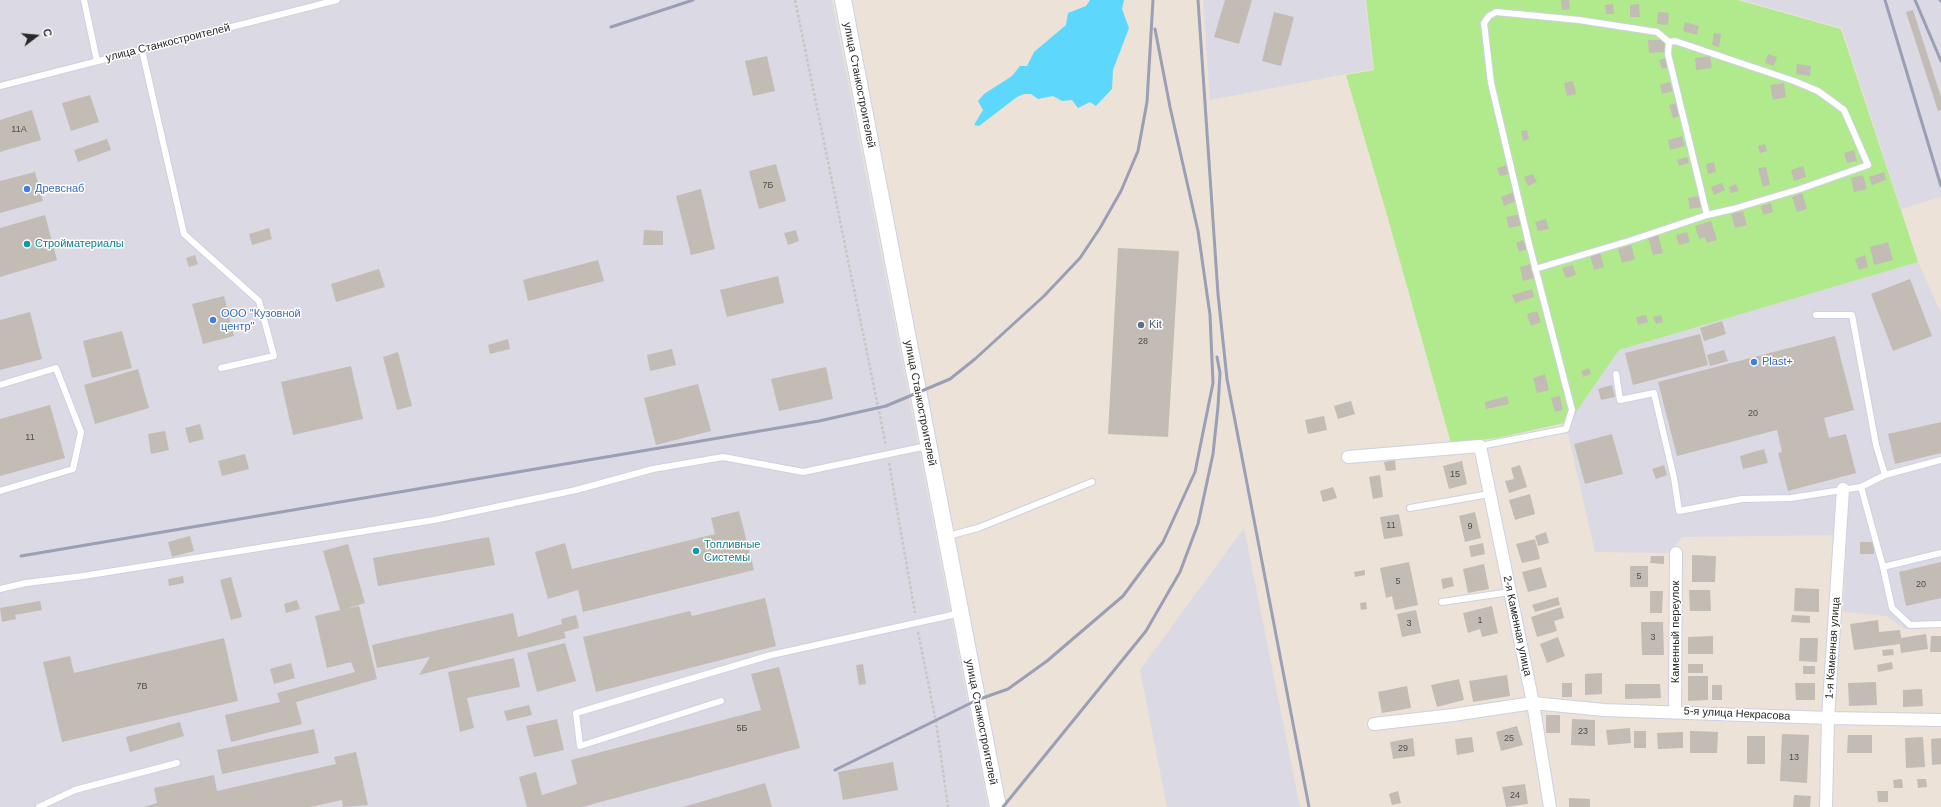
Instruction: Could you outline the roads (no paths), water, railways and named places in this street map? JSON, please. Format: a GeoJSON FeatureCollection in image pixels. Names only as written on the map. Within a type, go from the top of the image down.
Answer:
{"type":"FeatureCollection","features":[{"type":"Feature","properties":{"kind":"main road","name":"улица Станкостроителей"},"geometry":{"type":"LineString","coordinates":[[843,0],[998,807]]}},
{"type":"Feature","properties":{"kind":"street"},"geometry":{"type":"LineString","coordinates":[[1348,457],[1480,446]]}},
{"type":"Feature","properties":{"kind":"street","name":"2-я Каменная улица"},"geometry":{"type":"LineString","coordinates":[[1480,446],[1532,703],[1550,807]]}},
{"type":"Feature","properties":{"kind":"street","name":"1-я Каменная улица"},"geometry":{"type":"LineString","coordinates":[[1826,807],[1828,718],[1843,489]]}},
{"type":"Feature","properties":{"kind":"street","name":"Каменный переулок"},"geometry":{"type":"LineString","coordinates":[[1675,712],[1676,553]]}},
{"type":"Feature","properties":{"kind":"street","name":"5-я улица Некрасова"},"geometry":{"type":"LineString","coordinates":[[1374,724],[1453,715],[1532,703],[1604,710],[1828,718],[1941,720]]}},
{"type":"Feature","properties":{"kind":"lane"},"geometry":{"type":"LineString","coordinates":[[84,0],[97,61]]}},
{"type":"Feature","properties":{"kind":"lane","name":"улица Станкостроителей"},"geometry":{"type":"LineString","coordinates":[[0,86],[337,0]]}},
{"type":"Feature","properties":{"kind":"lane"},"geometry":{"type":"LineString","coordinates":[[1480,446],[1566,429],[1572,410],[1535,269],[1491,83],[1484,22],[1489,16],[1496,12],[1579,20],[1657,32],[1669,42],[1675,41],[1794,81],[1818,91],[1844,110],[1868,165],[1800,189],[1733,209],[1707,214],[1632,240],[1535,269]]}},
{"type":"Feature","properties":{"kind":"lane"},"geometry":{"type":"LineString","coordinates":[[1669,42],[1668,54],[1707,214]]}},
{"type":"Feature","properties":{"kind":"lane"},"geometry":{"type":"LineString","coordinates":[[142,50],[184,234],[259,301],[274,356],[221,368]]}},
{"type":"Feature","properties":{"kind":"lane"},"geometry":{"type":"LineString","coordinates":[[1816,315],[1852,315],[1876,445],[1885,475]]}},
{"type":"Feature","properties":{"kind":"lane"},"geometry":{"type":"LineString","coordinates":[[0,385],[56,368],[81,432],[73,469],[0,491]]}},
{"type":"Feature","properties":{"kind":"lane"},"geometry":{"type":"LineString","coordinates":[[1616,374],[1620,400],[1654,393],[1674,478],[1679,511],[1742,499],[1791,498],[1860,487],[1885,475],[1941,460]]}},
{"type":"Feature","properties":{"kind":"lane"},"geometry":{"type":"LineString","coordinates":[[0,589],[26,583],[82,576],[434,520],[576,490],[653,469],[723,457],[803,472],[929,445]]}},
{"type":"Feature","properties":{"kind":"lane"},"geometry":{"type":"LineString","coordinates":[[946,536],[978,528],[1092,482]]}},
{"type":"Feature","properties":{"kind":"lane"},"geometry":{"type":"LineString","coordinates":[[1860,487],[1883,567],[1892,608],[1910,625],[1941,624]]}},
{"type":"Feature","properties":{"kind":"lane"},"geometry":{"type":"LineString","coordinates":[[1410,508],[1490,494]]}},
{"type":"Feature","properties":{"kind":"lane"},"geometry":{"type":"LineString","coordinates":[[1883,567],[1941,553]]}},
{"type":"Feature","properties":{"kind":"lane"},"geometry":{"type":"LineString","coordinates":[[1442,602],[1510,592]]}},
{"type":"Feature","properties":{"kind":"lane"},"geometry":{"type":"LineString","coordinates":[[721,701],[580,746],[576,713],[771,655],[961,613]]}},
{"type":"Feature","properties":{"kind":"lane"},"geometry":{"type":"LineString","coordinates":[[39,807],[75,790],[177,763]]}},
{"type":"Feature","properties":{"kind":"water"},"geometry":{"type":"Polygon","coordinates":[[[1090,0],[1124,0],[1122,9],[1129,28],[1113,70],[1112,89],[1096,106],[1090,102],[1078,108],[1072,100],[1062,101],[1053,96],[1038,99],[1031,94],[1024,94],[1017,97],[979,126],[974,125],[983,110],[978,101],[984,94],[1012,76],[1020,66],[1027,66],[1034,52],[1066,25],[1068,13],[1086,6],[1090,0]]]}},
{"type":"Feature","properties":{"kind":"railway"},"geometry":{"type":"LineString","coordinates":[[611,27],[693,0]]}},
{"type":"Feature","properties":{"kind":"railway"},"geometry":{"type":"LineString","coordinates":[[21,556],[819,421],[886,406],[950,379],[975,359],[1044,296],[1080,258],[1100,228],[1121,191],[1138,151],[1147,102],[1153,0]]}},
{"type":"Feature","properties":{"kind":"railway"},"geometry":{"type":"LineString","coordinates":[[1198,0],[1218,294],[1227,379],[1309,807]]}},
{"type":"Feature","properties":{"kind":"railway"},"geometry":{"type":"LineString","coordinates":[[1885,0],[1941,186]]}},
{"type":"Feature","properties":{"kind":"railway"},"geometry":{"type":"LineString","coordinates":[[1915,0],[1941,61]]}},
{"type":"Feature","properties":{"kind":"railway"},"geometry":{"type":"LineString","coordinates":[[835,770],[977,700],[1008,689],[1047,661],[1123,596],[1163,542],[1195,472],[1213,383],[1210,315],[1198,231],[1170,107],[1155,29]]}},
{"type":"Feature","properties":{"kind":"railway"},"geometry":{"type":"LineString","coordinates":[[1003,807],[1146,631],[1180,572],[1198,524],[1213,454],[1220,373],[1217,357]]}},
{"type":"Feature","properties":{"kind":"place","name":"Древснаб"},"geometry":{"type":"Point","coordinates":[27,189]}},
{"type":"Feature","properties":{"kind":"place","name":"Стройматериалы"},"geometry":{"type":"Point","coordinates":[27,244]}},
{"type":"Feature","properties":{"kind":"place","name":"ООО \"Кузовной центр\""},"geometry":{"type":"Point","coordinates":[213,320]}},
{"type":"Feature","properties":{"kind":"place","name":"Kit"},"geometry":{"type":"Point","coordinates":[1141,325]}},
{"type":"Feature","properties":{"kind":"place","name":"Plast+"},"geometry":{"type":"Point","coordinates":[1754,362]}},
{"type":"Feature","properties":{"kind":"place","name":"Топливные Системы"},"geometry":{"type":"Point","coordinates":[696,551]}}]}
